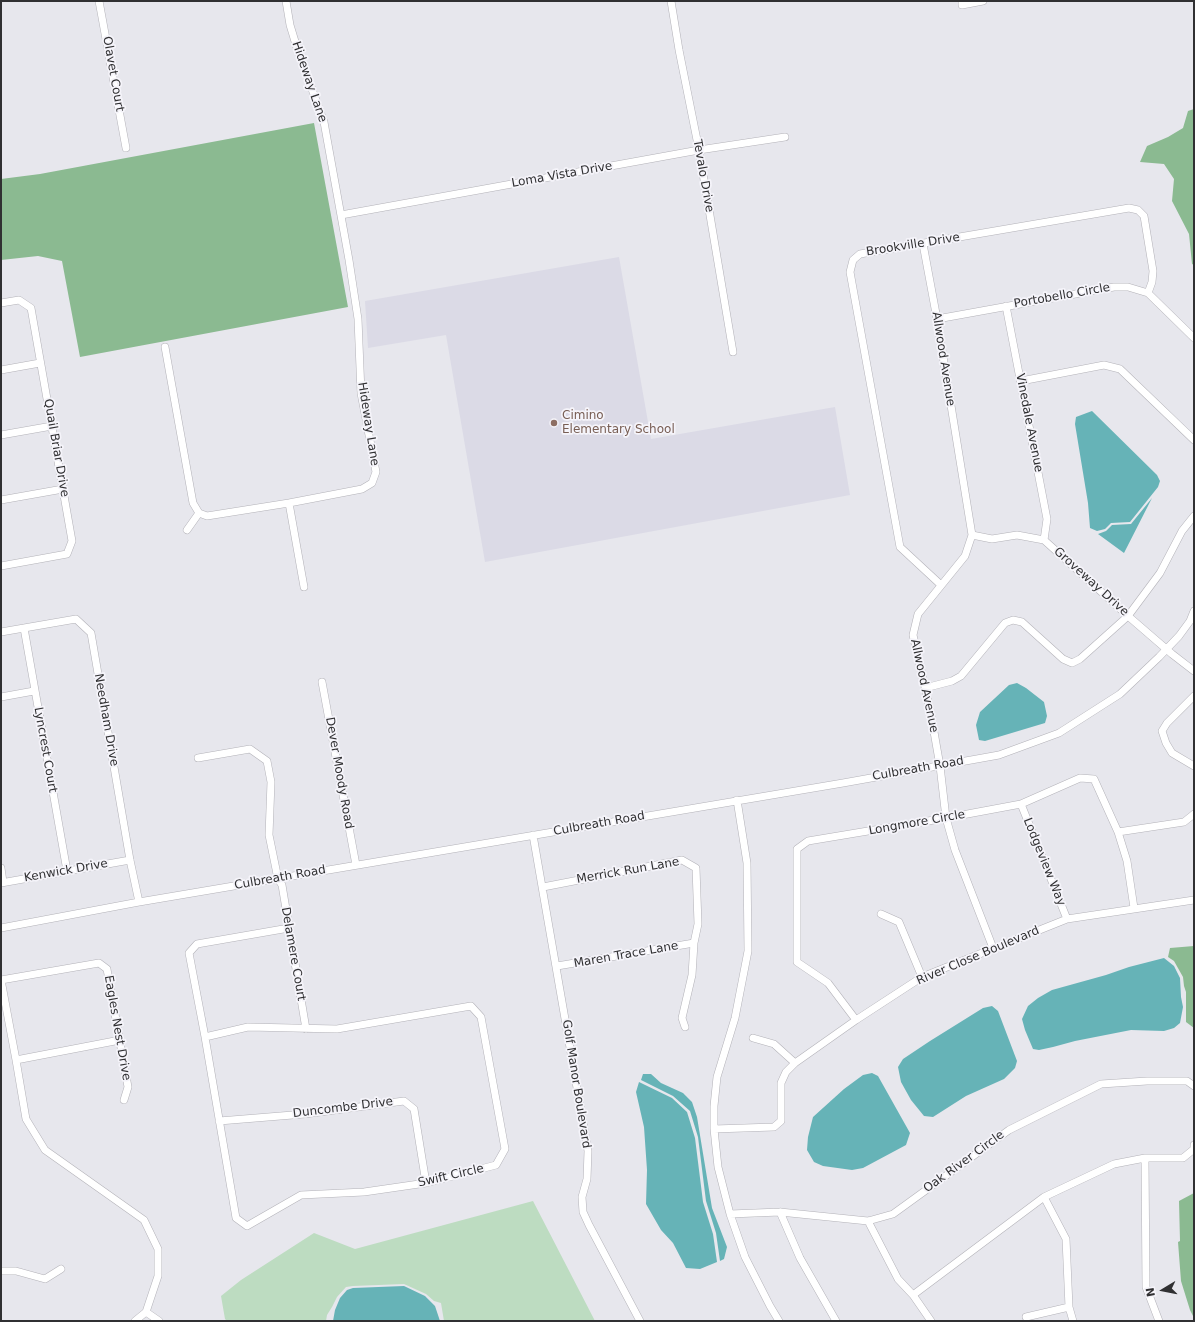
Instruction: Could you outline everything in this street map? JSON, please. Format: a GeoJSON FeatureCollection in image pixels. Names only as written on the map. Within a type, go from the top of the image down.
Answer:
{"type":"FeatureCollection","features":[{"type":"Feature","properties":{"kind":"street","name":"Olavet Court"},"geometry":{"type":"LineString","coordinates":[[99,1],[126,148]]}},
{"type":"Feature","properties":{"kind":"street","name":"Hideway Lane"},"geometry":{"type":"LineString","coordinates":[[199,513],[207,516],[289,503],[362,489],[372,483],[376,472],[361,393],[358,319],[324,122],[297,48],[290,25],[286,1]]}},
{"type":"Feature","properties":{"kind":"street","name":"Tevalo Drive"},"geometry":{"type":"LineString","coordinates":[[671,1],[699,150],[733,352]]}},
{"type":"Feature","properties":{"kind":"street"},"geometry":{"type":"LineString","coordinates":[[962,1],[962,5],[983,1]]}},
{"type":"Feature","properties":{"kind":"street","name":"Loma Vista Drive"},"geometry":{"type":"LineString","coordinates":[[341,215],[699,150],[785,137]]}},
{"type":"Feature","properties":{"kind":"street","name":"Brookville Drive"},"geometry":{"type":"LineString","coordinates":[[941,585],[900,547],[850,272],[853,260],[860,254],[1129,208],[1138,210],[1144,216],[1153,271],[1152,282],[1148,292]]}},
{"type":"Feature","properties":{"kind":"street","name":"Allwood Avenue"},"geometry":{"type":"LineString","coordinates":[[923,244],[972,535],[965,556],[918,614],[913,635],[930,709],[940,766],[946,818],[955,850],[994,948]]}},
{"type":"Feature","properties":{"kind":"street","name":"Portobello Circle"},"geometry":{"type":"LineString","coordinates":[[937,320],[1114,287],[1128,287],[1148,292]]}},
{"type":"Feature","properties":{"kind":"street"},"geometry":{"type":"LineString","coordinates":[[1148,292],[1194,338]]}},
{"type":"Feature","properties":{"kind":"street","name":"Quail Briar Drive"},"geometry":{"type":"LineString","coordinates":[[1,303],[19,300],[31,308],[72,541],[67,554],[1,566]]}},
{"type":"Feature","properties":{"kind":"street","name":"Vinedale Avenue"},"geometry":{"type":"LineString","coordinates":[[1006,306],[1047,519],[1044,540]]}},
{"type":"Feature","properties":{"kind":"street"},"geometry":{"type":"LineString","coordinates":[[165,347],[193,503],[199,513],[187,530]]}},
{"type":"Feature","properties":{"kind":"street"},"geometry":{"type":"LineString","coordinates":[[1,370],[40,363]]}},
{"type":"Feature","properties":{"kind":"street"},"geometry":{"type":"LineString","coordinates":[[1021,381],[1104,365],[1120,369],[1194,440]]}},
{"type":"Feature","properties":{"kind":"street"},"geometry":{"type":"LineString","coordinates":[[1,435],[52,426]]}},
{"type":"Feature","properties":{"kind":"street"},"geometry":{"type":"LineString","coordinates":[[1,500],[63,489]]}},
{"type":"Feature","properties":{"kind":"street"},"geometry":{"type":"LineString","coordinates":[[289,503],[304,587]]}},
{"type":"Feature","properties":{"kind":"street"},"geometry":{"type":"LineString","coordinates":[[925,688],[952,681],[961,676],[1005,623],[1013,620],[1022,622],[1063,659],[1072,663],[1080,659],[1128,616],[1160,573],[1182,531],[1194,516]]}},
{"type":"Feature","properties":{"kind":"street","name":"Groveway Drive"},"geometry":{"type":"LineString","coordinates":[[972,535],[992,539],[1017,535],[1044,540],[1128,616],[1194,671]]}},
{"type":"Feature","properties":{"kind":"street","name":"Culbreath Road"},"geometry":{"type":"LineString","coordinates":[[1,928],[139,902],[999,755],[1059,733],[1120,694],[1179,636],[1190,621],[1194,611]]}},
{"type":"Feature","properties":{"kind":"street","name":"Needham Drive"},"geometry":{"type":"LineString","coordinates":[[1,632],[76,619],[91,633],[130,860],[139,902]]}},
{"type":"Feature","properties":{"kind":"street","name":"Lyncrest Court"},"geometry":{"type":"LineString","coordinates":[[24,628],[67,871]]}},
{"type":"Feature","properties":{"kind":"street","name":"Dever Moody Road"},"geometry":{"type":"LineString","coordinates":[[322,682],[356,865]]}},
{"type":"Feature","properties":{"kind":"street"},"geometry":{"type":"LineString","coordinates":[[1,697],[34,691]]}},
{"type":"Feature","properties":{"kind":"street"},"geometry":{"type":"LineString","coordinates":[[1194,696],[1167,723],[1162,731],[1166,743],[1172,753],[1194,766]]}},
{"type":"Feature","properties":{"kind":"street","name":"Delamere Court"},"geometry":{"type":"LineString","coordinates":[[198,758],[250,750],[267,761],[271,782],[269,835],[278,879],[282,886],[306,1029]]}},
{"type":"Feature","properties":{"kind":"street","name":"Longmore Circle"},"geometry":{"type":"LineString","coordinates":[[856,1020],[828,983],[797,962],[797,849],[808,841],[1021,804],[1080,778],[1094,779],[1118,832],[1127,861],[1134,908]]}},
{"type":"Feature","properties":{"kind":"street"},"geometry":{"type":"LineString","coordinates":[[737,800],[747,863],[748,951],[735,1018],[717,1077],[714,1106],[714,1129],[718,1167],[730,1214],[745,1257],[779,1321]]}},
{"type":"Feature","properties":{"kind":"street","name":"Lodgeview Way"},"geometry":{"type":"LineString","coordinates":[[1021,804],[1067,919]]}},
{"type":"Feature","properties":{"kind":"street"},"geometry":{"type":"LineString","coordinates":[[1118,832],[1184,822],[1194,814]]}},
{"type":"Feature","properties":{"kind":"street","name":"Golf Manor Boulevard"},"geometry":{"type":"LineString","coordinates":[[533,835],[588,1151],[587,1180],[582,1197],[583,1212],[640,1321]]}},
{"type":"Feature","properties":{"kind":"street","name":"Kenwick Drive"},"geometry":{"type":"LineString","coordinates":[[2,882],[130,860]]}},
{"type":"Feature","properties":{"kind":"street","name":"Merrick Run Lane"},"geometry":{"type":"LineString","coordinates":[[543,887],[682,860],[696,868],[698,924],[694,943],[692,975],[682,1018],[685,1027]]}},
{"type":"Feature","properties":{"kind":"street"},"geometry":{"type":"LineString","coordinates":[[1,868],[2,882]]}},
{"type":"Feature","properties":{"kind":"street","name":"River Close Boulevard"},"geometry":{"type":"LineString","coordinates":[[714,1129],[774,1127],[781,1122],[781,1083],[786,1072],[795,1063],[856,1020],[922,977],[1067,919],[1194,900]]}},
{"type":"Feature","properties":{"kind":"street"},"geometry":{"type":"LineString","coordinates":[[881,914],[899,922],[922,977]]}},
{"type":"Feature","properties":{"kind":"street","name":"Swift Circle"},"geometry":{"type":"LineString","coordinates":[[205,1036],[248,1027],[337,1029],[471,1006],[481,1017],[505,1149],[496,1165],[426,1183],[364,1192],[300,1195],[247,1226],[236,1218],[205,1036],[189,953],[197,944],[289,928]]}},
{"type":"Feature","properties":{"kind":"street","name":"Maren Trace Lane"},"geometry":{"type":"LineString","coordinates":[[557,966],[694,943]]}},
{"type":"Feature","properties":{"kind":"street","name":"Eagles Nest Drive"},"geometry":{"type":"LineString","coordinates":[[1,980],[99,963],[107,969],[128,1087],[124,1100]]}},
{"type":"Feature","properties":{"kind":"street"},"geometry":{"type":"LineString","coordinates":[[1,980],[26,1119],[45,1150],[144,1220],[158,1249],[158,1276],[146,1312],[135,1321]]}},
{"type":"Feature","properties":{"kind":"street"},"geometry":{"type":"LineString","coordinates":[[753,1038],[774,1044],[795,1063]]}},
{"type":"Feature","properties":{"kind":"street"},"geometry":{"type":"LineString","coordinates":[[16,1060],[120,1040]]}},
{"type":"Feature","properties":{"kind":"street","name":"Oak River Circle"},"geometry":{"type":"LineString","coordinates":[[730,1214],[780,1212],[868,1221],[893,1214],[1008,1130],[1101,1084],[1147,1081],[1187,1081],[1194,1086]]}},
{"type":"Feature","properties":{"kind":"street","name":"Duncombe Drive"},"geometry":{"type":"LineString","coordinates":[[219,1121],[305,1114],[404,1101],[414,1109],[426,1183]]}},
{"type":"Feature","properties":{"kind":"street"},"geometry":{"type":"LineString","coordinates":[[913,1295],[1044,1197],[1114,1164],[1144,1158],[1184,1158],[1194,1149],[1194,1145]]}},
{"type":"Feature","properties":{"kind":"street"},"geometry":{"type":"LineString","coordinates":[[1144,1158],[1146,1287],[1159,1321]]}},
{"type":"Feature","properties":{"kind":"street"},"geometry":{"type":"LineString","coordinates":[[1044,1197],[1066,1239],[1069,1308],[1073,1321]]}},
{"type":"Feature","properties":{"kind":"street"},"geometry":{"type":"LineString","coordinates":[[780,1212],[800,1258],[836,1321]]}},
{"type":"Feature","properties":{"kind":"street"},"geometry":{"type":"LineString","coordinates":[[868,1221],[898,1279],[913,1295],[931,1321]]}},
{"type":"Feature","properties":{"kind":"street"},"geometry":{"type":"LineString","coordinates":[[1,1270],[16,1271],[45,1279],[61,1269]]}},
{"type":"Feature","properties":{"kind":"street"},"geometry":{"type":"LineString","coordinates":[[1026,1317],[1069,1308]]}},
{"type":"Feature","properties":{"kind":"street"},"geometry":{"type":"LineString","coordinates":[[146,1312],[160,1321]]}},
{"type":"Feature","properties":{"kind":"shaded area","name":"Cimino Elementary School"},"geometry":{"type":"Polygon","coordinates":[[[619,257],[651,439],[835,407],[850,495],[485,562],[446,335],[368,348],[365,301],[619,257]]]}},
{"type":"Feature","properties":{"kind":"green space"},"geometry":{"type":"Polygon","coordinates":[[[1194,109],[1194,265],[1192,264],[1189,234],[1172,201],[1174,179],[1164,164],[1140,162],[1147,146],[1168,137],[1183,128],[1188,111],[1194,109]]]}},
{"type":"Feature","properties":{"kind":"green space"},"geometry":{"type":"Polygon","coordinates":[[[314,123],[348,307],[80,357],[62,261],[38,256],[1,260],[1,179],[40,174],[314,123]]]}},
{"type":"Feature","properties":{"kind":"green space"},"geometry":{"type":"Polygon","coordinates":[[[1194,946],[1194,1028],[1186,1022],[1186,992],[1183,977],[1174,961],[1168,957],[1170,948],[1194,946]]]}},
{"type":"Feature","properties":{"kind":"green space"},"geometry":{"type":"Polygon","coordinates":[[[1194,1193],[1194,1318],[1181,1281],[1178,1242],[1180,1241],[1179,1201],[1194,1193]]]}},
{"type":"Feature","properties":{"kind":"green space"},"geometry":{"type":"Polygon","coordinates":[[[533,1201],[595,1321],[444,1321],[441,1303],[434,1301],[426,1294],[404,1284],[346,1287],[337,1297],[327,1315],[326,1321],[227,1321],[225,1319],[221,1296],[241,1280],[314,1233],[355,1249],[533,1201]]]}},
{"type":"Feature","properties":{"kind":"water"},"geometry":{"type":"Polygon","coordinates":[[[1092,411],[1157,475],[1160,481],[1158,487],[1130,522],[1111,523],[1105,529],[1097,531],[1090,528],[1088,503],[1075,424],[1076,417],[1092,411]]]}},
{"type":"Feature","properties":{"kind":"water"},"geometry":{"type":"Polygon","coordinates":[[[1152,498],[1124,553],[1098,534],[1106,531],[1112,525],[1131,524],[1152,498]]]}},
{"type":"Feature","properties":{"kind":"water"},"geometry":{"type":"Polygon","coordinates":[[[1017,683],[1044,702],[1047,716],[1045,723],[985,741],[979,740],[976,725],[980,712],[1009,685],[1017,683]]]}},
{"type":"Feature","properties":{"kind":"water"},"geometry":{"type":"Polygon","coordinates":[[[1164,958],[1174,966],[1180,978],[1183,1007],[1180,1023],[1174,1028],[1164,1031],[1131,1030],[1039,1050],[1033,1049],[1022,1019],[1028,1006],[1038,998],[1052,990],[1164,958]]]}},
{"type":"Feature","properties":{"kind":"water"},"geometry":{"type":"Polygon","coordinates":[[[992,1006],[998,1011],[1017,1061],[1015,1068],[1004,1079],[966,1096],[933,1117],[924,1116],[911,1100],[901,1082],[898,1067],[903,1059],[930,1041],[983,1008],[992,1006]]]}},
{"type":"Feature","properties":{"kind":"water"},"geometry":{"type":"Polygon","coordinates":[[[872,1073],[878,1076],[910,1133],[906,1145],[863,1168],[852,1170],[823,1166],[814,1162],[807,1150],[808,1137],[813,1117],[844,1089],[863,1075],[872,1073]]]}},
{"type":"Feature","properties":{"kind":"water"},"geometry":{"type":"Polygon","coordinates":[[[643,1074],[651,1074],[661,1083],[683,1093],[692,1102],[697,1117],[712,1208],[727,1247],[724,1259],[720,1261],[716,1233],[706,1201],[698,1137],[690,1111],[673,1096],[641,1080],[643,1074]]]}},
{"type":"Feature","properties":{"kind":"water"},"geometry":{"type":"Polygon","coordinates":[[[639,1082],[672,1098],[687,1112],[695,1138],[703,1202],[713,1234],[717,1262],[700,1269],[686,1268],[673,1243],[661,1230],[646,1204],[647,1170],[644,1127],[636,1092],[639,1082]]]}},
{"type":"Feature","properties":{"kind":"water"},"geometry":{"type":"Polygon","coordinates":[[[404,1286],[425,1296],[435,1306],[440,1321],[333,1321],[335,1310],[340,1298],[347,1290],[353,1288],[404,1286]]]}},
{"type":"Feature","properties":{"kind":"place","name":"Cimino Elementary School"},"geometry":{"type":"Point","coordinates":[554,423]}}]}
